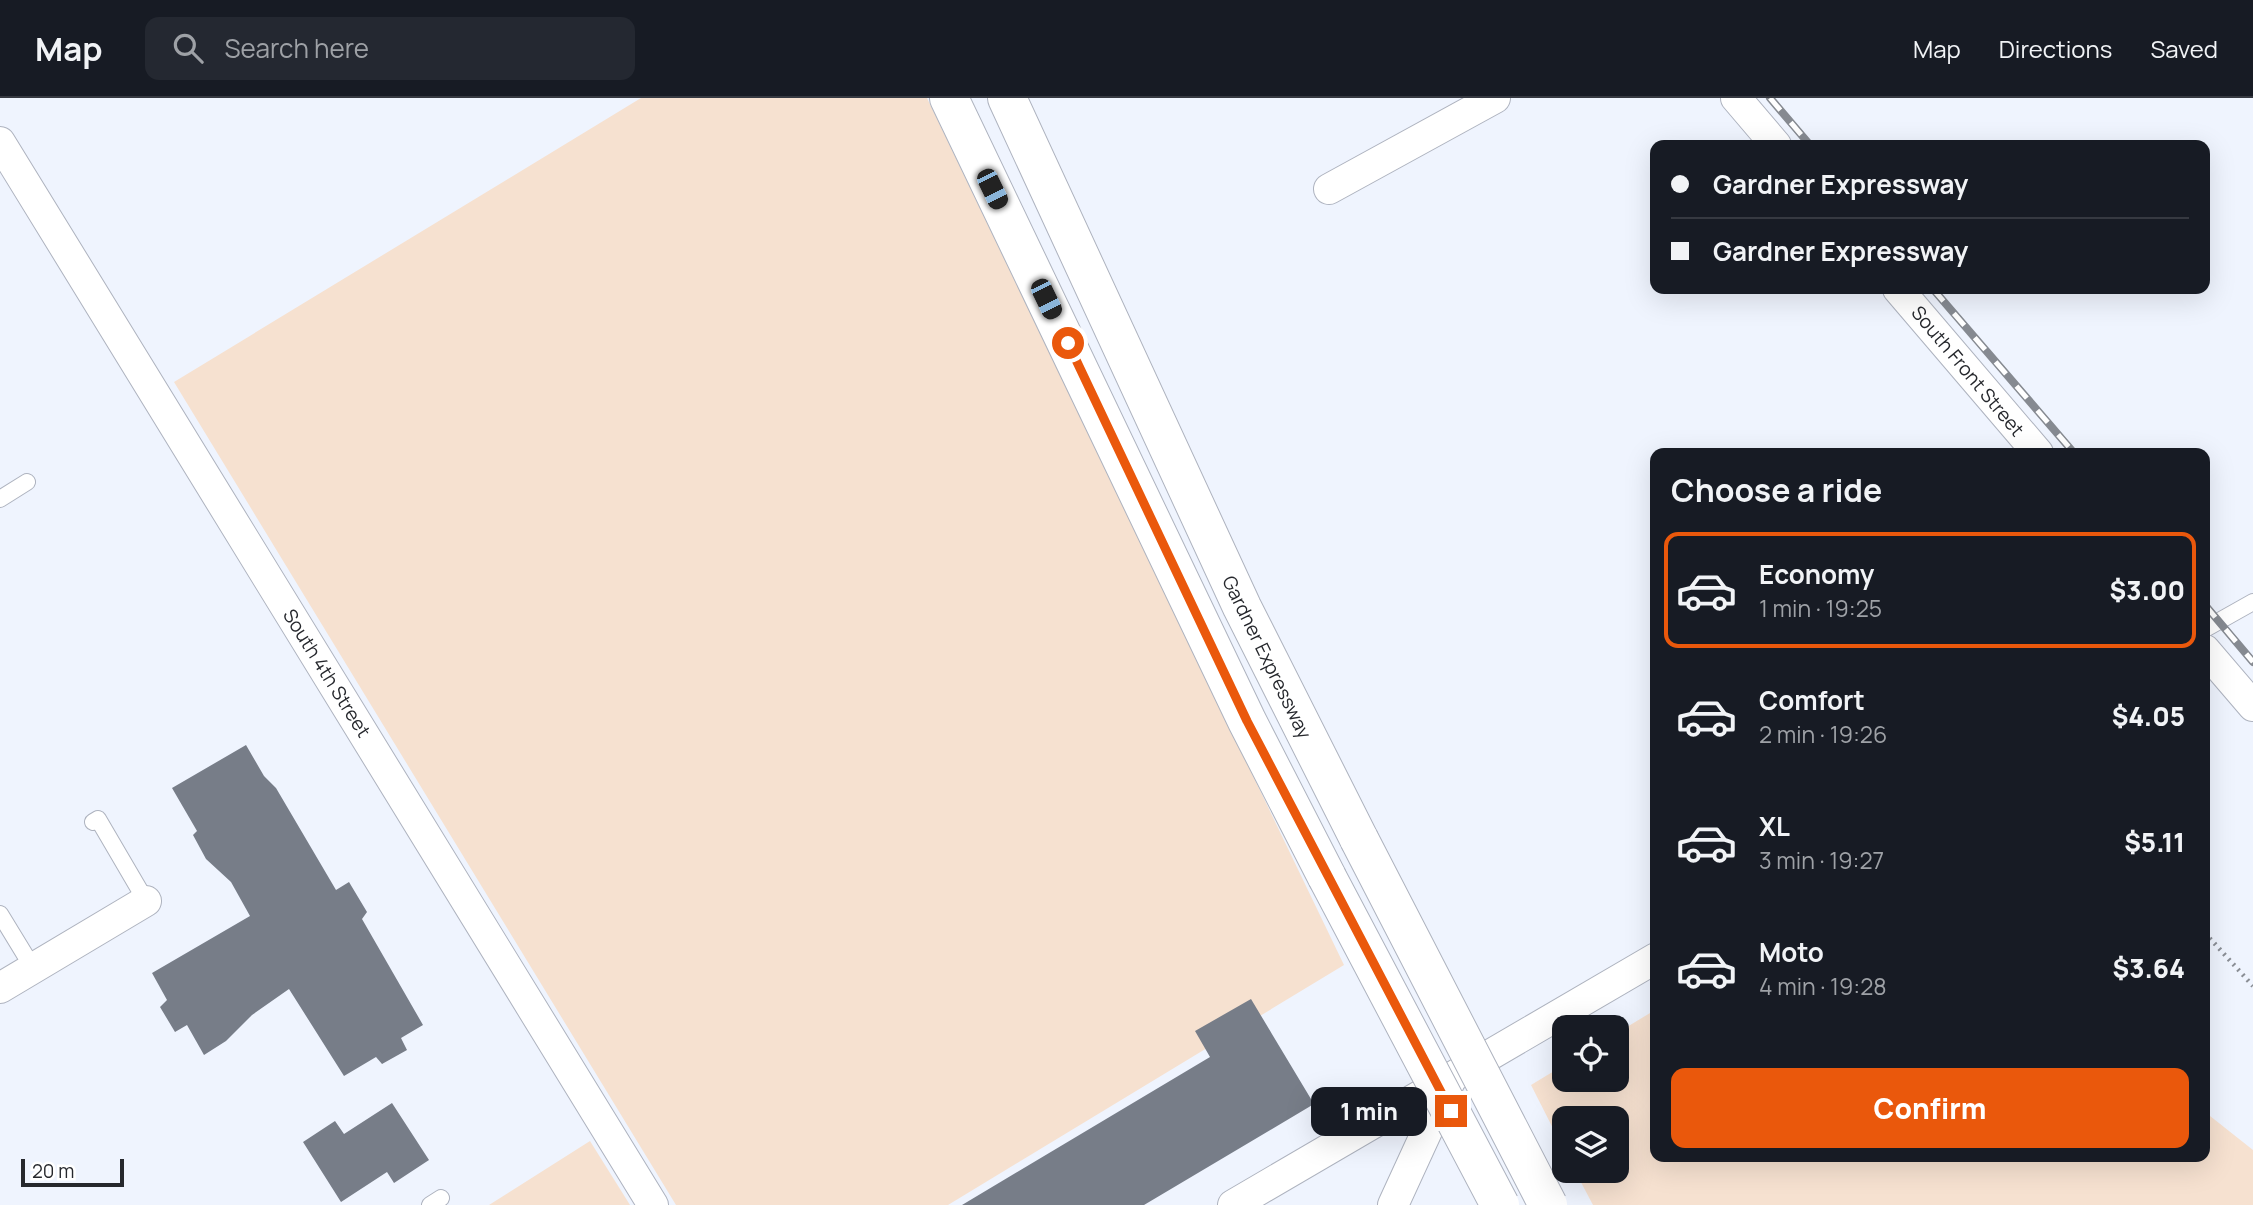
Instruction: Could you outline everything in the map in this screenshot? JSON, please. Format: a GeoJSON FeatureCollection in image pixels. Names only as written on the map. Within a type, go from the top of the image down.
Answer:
{"type":"FeatureCollection","features":[{"type":"Feature","properties":{"kind":"main road"},"geometry":{"type":"LineString","coordinates":[[949,98],[1247,721],[1500,1205]]}},
{"type":"Feature","properties":{"kind":"main road","name":"Gardner Expressway"},"geometry":{"type":"LineString","coordinates":[[1007,98],[1241,607],[1548,1205]]}},
{"type":"Feature","properties":{"kind":"street"},"geometry":{"type":"LineString","coordinates":[[1329,190],[1494,98]]}},
{"type":"Feature","properties":{"kind":"street"},"geometry":{"type":"LineString","coordinates":[[1736,98],[1772,140]]}},
{"type":"Feature","properties":{"kind":"street","name":"South 4th Street"},"geometry":{"type":"LineString","coordinates":[[0,142],[653,1205]]}},
{"type":"Feature","properties":{"kind":"street","name":"South Front Street"},"geometry":{"type":"LineString","coordinates":[[1902,294],[2034,448]]}},
{"type":"Feature","properties":{"kind":"street"},"geometry":{"type":"LineString","coordinates":[[2210,656],[2253,706]]}},
{"type":"Feature","properties":{"kind":"street"},"geometry":{"type":"LineString","coordinates":[[0,988],[146,901]]}},
{"type":"Feature","properties":{"kind":"street"},"geometry":{"type":"LineString","coordinates":[[1234,1205],[1650,962]]}},
{"type":"Feature","properties":{"kind":"street"},"geometry":{"type":"LineString","coordinates":[[1393,1205],[1450,1081]]}},
{"type":"Feature","properties":{"kind":"lane"},"geometry":{"type":"LineString","coordinates":[[0,499],[27,482]]}},
{"type":"Feature","properties":{"kind":"lane"},"geometry":{"type":"LineString","coordinates":[[2210,626],[2253,601]]}},
{"type":"Feature","properties":{"kind":"lane"},"geometry":{"type":"LineString","coordinates":[[93,822],[98,819],[146,901]]}},
{"type":"Feature","properties":{"kind":"lane"},"geometry":{"type":"LineString","coordinates":[[0,914],[33,968]]}},
{"type":"Feature","properties":{"kind":"path"},"geometry":{"type":"LineString","coordinates":[[2210,939],[2253,986]]}},
{"type":"Feature","properties":{"kind":"shaded area"},"geometry":{"type":"Polygon","coordinates":[[[641,98],[927,98],[1344,965],[948,1205],[676,1205],[174,382],[641,98]]]}},
{"type":"Feature","properties":{"kind":"shaded area"},"geometry":{"type":"Polygon","coordinates":[[[1650,1013],[1650,1162],[2210,1162],[2210,1116],[2253,1150],[2253,1205],[1593,1205],[1581,1183],[1629,1183],[1629,1106],[1552,1106],[1552,1126],[1531,1085],[1552,1072],[1552,1092],[1629,1092],[1629,1026],[1650,1013]]]}},
{"type":"Feature","properties":{"kind":"shaded area"},"geometry":{"type":"Polygon","coordinates":[[[590,1141],[630,1205],[489,1205],[590,1141]]]}},
{"type":"Feature","properties":{"kind":"building"},"geometry":{"type":"Polygon","coordinates":[[[246,745],[264,776],[276,788],[336,890],[349,882],[367,912],[362,919],[423,1025],[401,1038],[407,1050],[382,1064],[376,1057],[344,1076],[289,989],[252,1015],[226,1041],[204,1055],[187,1025],[175,1032],[160,1007],[167,1000],[152,973],[250,916],[231,882],[206,859],[193,835],[197,831],[172,788],[246,745]]]}},
{"type":"Feature","properties":{"kind":"building"},"geometry":{"type":"Polygon","coordinates":[[[1251,999],[1314,1104],[1144,1205],[962,1205],[1210,1057],[1195,1031],[1251,999]]]}},
{"type":"Feature","properties":{"kind":"building"},"geometry":{"type":"Polygon","coordinates":[[[392,1103],[429,1160],[394,1183],[387,1172],[341,1202],[303,1142],[335,1121],[344,1134],[392,1103]]]}},
{"type":"Feature","properties":{"kind":"railway"},"geometry":{"type":"LineString","coordinates":[[1770,98],[1806,140]]}},
{"type":"Feature","properties":{"kind":"railway"},"geometry":{"type":"LineString","coordinates":[[1937,294],[2070,448]]}},
{"type":"Feature","properties":{"kind":"railway"},"geometry":{"type":"LineString","coordinates":[[2210,611],[2253,662]]}},
{"type":"Feature","properties":{"kind":"route"},"geometry":{"type":"LineString","coordinates":[[1068,343],[1247,721],[1451,1111]]}}]}
